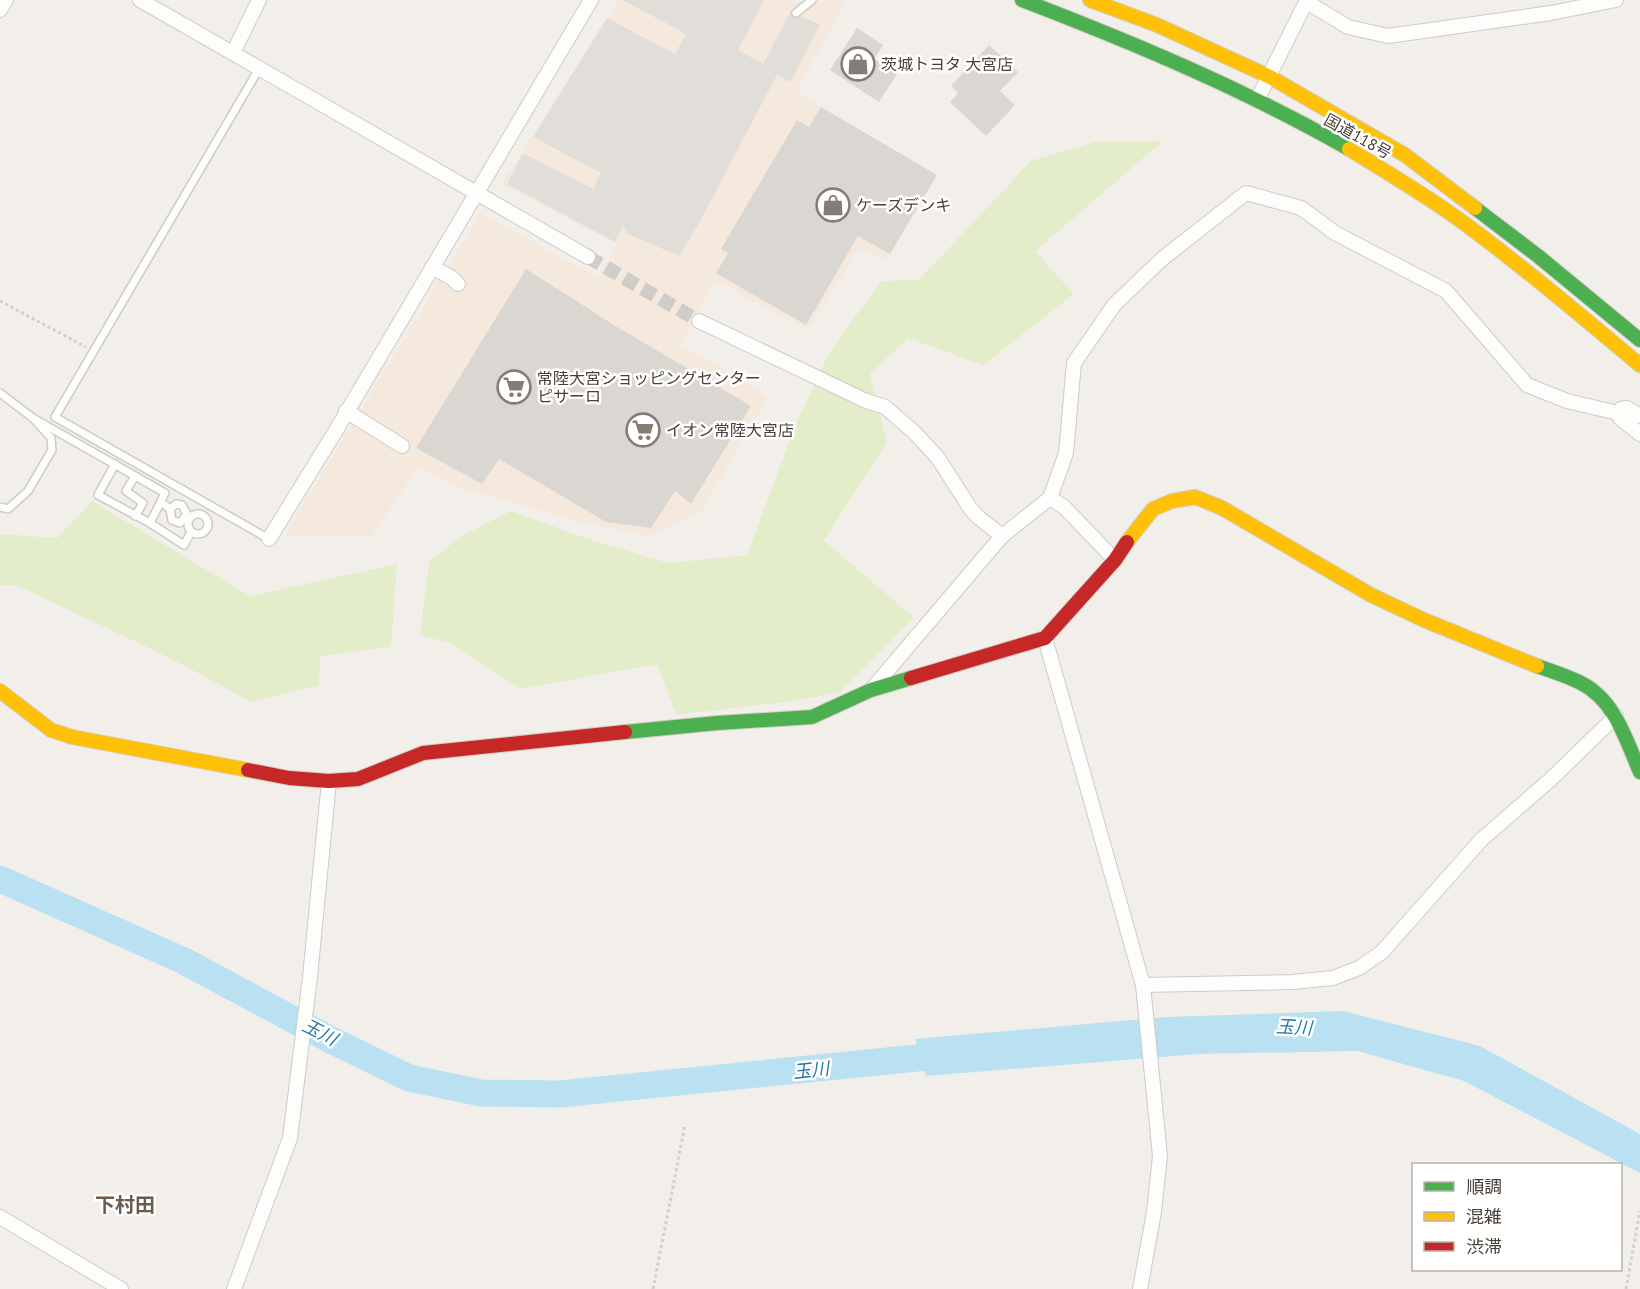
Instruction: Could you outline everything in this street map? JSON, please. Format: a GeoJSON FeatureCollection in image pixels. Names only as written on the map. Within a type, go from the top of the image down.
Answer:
{"type":"FeatureCollection","features":[{"type":"Feature","properties":{"kind":"main road","name":"国道118号"},"geometry":{"type":"LineString","coordinates":[[1022,0],[1146,48],[1257,100],[1392,174],[1524,270],[1640,365]]}},
{"type":"Feature","properties":{"kind":"main road","name":"国道118号"},"geometry":{"type":"LineString","coordinates":[[1090,0],[1157,26],[1270,77],[1405,155],[1538,256],[1640,340]]}},
{"type":"Feature","properties":{"kind":"main road"},"geometry":{"type":"LineString","coordinates":[[0,691],[51,730],[72,737],[290,778],[329,782],[358,779],[423,753],[717,723],[812,717],[871,690],[1045,638],[1115,560],[1141,522],[1154,509],[1172,501],[1195,497],[1222,508],[1371,594],[1424,620],[1583,684],[1598,696],[1616,716],[1640,772]]}},
{"type":"Feature","properties":{"kind":"street"},"geometry":{"type":"LineString","coordinates":[[0,10],[6,0]]}},
{"type":"Feature","properties":{"kind":"street"},"geometry":{"type":"LineString","coordinates":[[140,0],[588,257]]}},
{"type":"Feature","properties":{"kind":"street"},"geometry":{"type":"LineString","coordinates":[[232,53],[259,0]]}},
{"type":"Feature","properties":{"kind":"street"},"geometry":{"type":"LineString","coordinates":[[269,538],[591,0]]}},
{"type":"Feature","properties":{"kind":"street"},"geometry":{"type":"LineString","coordinates":[[1543,0],[1551,13]]}},
{"type":"Feature","properties":{"kind":"street"},"geometry":{"type":"LineString","coordinates":[[1257,100],[1307,1],[1348,27],[1388,36],[1551,13],[1616,0]]}},
{"type":"Feature","properties":{"kind":"street"},"geometry":{"type":"LineString","coordinates":[[871,690],[1002,536],[1050,498],[1066,453],[1074,363],[1114,304],[1162,259],[1246,193],[1301,208],[1335,233],[1446,291],[1527,385],[1567,401],[1618,413]]}},
{"type":"Feature","properties":{"kind":"street"},"geometry":{"type":"LineString","coordinates":[[432,267],[453,278],[458,284]]}},
{"type":"Feature","properties":{"kind":"street"},"geometry":{"type":"LineString","coordinates":[[699,321],[864,400],[885,407],[914,432],[938,458],[978,517],[1002,536]]}},
{"type":"Feature","properties":{"kind":"street"},"geometry":{"type":"LineString","coordinates":[[1618,413],[1627,408],[1640,416]]}},
{"type":"Feature","properties":{"kind":"street"},"geometry":{"type":"LineString","coordinates":[[346,411],[402,446]]}},
{"type":"Feature","properties":{"kind":"street"},"geometry":{"type":"LineString","coordinates":[[1618,413],[1620,418],[1640,434]]}},
{"type":"Feature","properties":{"kind":"street"},"geometry":{"type":"LineString","coordinates":[[1050,498],[1064,507],[1115,560]]}},
{"type":"Feature","properties":{"kind":"street"},"geometry":{"type":"LineString","coordinates":[[1045,638],[1143,985],[1160,1156],[1154,1212],[1140,1289]]}},
{"type":"Feature","properties":{"kind":"street"},"geometry":{"type":"LineString","coordinates":[[1143,985],[1293,982],[1333,978],[1359,968],[1382,952],[1481,840],[1550,780],[1616,716]]}},
{"type":"Feature","properties":{"kind":"street"},"geometry":{"type":"LineString","coordinates":[[234,1289],[290,1138],[310,978],[329,782]]}},
{"type":"Feature","properties":{"kind":"street"},"geometry":{"type":"LineString","coordinates":[[0,1217],[120,1289]]}},
{"type":"Feature","properties":{"kind":"lane"},"geometry":{"type":"LineString","coordinates":[[796,13],[812,0]]}},
{"type":"Feature","properties":{"kind":"lane"},"geometry":{"type":"LineString","coordinates":[[260,68],[55,417],[269,538]]}},
{"type":"Feature","properties":{"kind":"lane"},"geometry":{"type":"LineString","coordinates":[[0,393],[33,418],[165,493],[150,523]]}},
{"type":"Feature","properties":{"kind":"lane"},"geometry":{"type":"LineString","coordinates":[[0,507],[8,508],[28,491],[52,450],[51,438],[33,418]]}},
{"type":"Feature","properties":{"kind":"lane"},"geometry":{"type":"LineString","coordinates":[[115,465],[98,495],[150,523],[184,545],[191,532]]}},
{"type":"Feature","properties":{"kind":"lane"},"geometry":{"type":"LineString","coordinates":[[135,476],[126,491],[143,503],[135,516]]}},
{"type":"Feature","properties":{"kind":"lane"},"geometry":{"type":"LineString","coordinates":[[161,502],[170,509],[172,520],[180,523],[187,518],[198,514],[204,516],[208,522],[207,528],[203,533],[191,532],[188,526],[187,518],[186,510],[182,505],[176,504],[170,509]]}},
{"type":"Feature","properties":{"kind":"path"},"geometry":{"type":"LineString","coordinates":[[0,301],[94,351]]}},
{"type":"Feature","properties":{"kind":"path"},"geometry":{"type":"LineString","coordinates":[[653,1289],[685,1125]]}},
{"type":"Feature","properties":{"kind":"path"},"geometry":{"type":"LineString","coordinates":[[1626,1289],[1640,1211]]}},
{"type":"Feature","properties":{"kind":"shaded area"},"geometry":{"type":"Polygon","coordinates":[[[618,0],[846,1],[797,91],[937,175],[890,254],[883,261],[859,248],[808,331],[715,280],[682,345],[768,397],[702,511],[649,536],[566,519],[501,498],[458,489],[418,467],[372,536],[284,537],[480,213],[598,277],[617,244],[501,185],[618,0]]]}},
{"type":"Feature","properties":{"kind":"shaded area"},"geometry":{"type":"Polygon","coordinates":[[[623,0],[764,0],[738,50],[763,64],[791,11],[820,25],[790,82],[777,75],[698,225],[679,256],[628,234],[624,226],[615,242],[507,184],[523,153],[593,189],[601,173],[533,137],[607,18],[675,54],[686,34],[623,0]]]}},
{"type":"Feature","properties":{"kind":"green space"},"geometry":{"type":"Polygon","coordinates":[[[1163,141],[1035,251],[1074,294],[983,365],[908,338],[870,374],[887,443],[824,540],[914,618],[840,692],[793,701],[676,715],[657,664],[521,689],[452,644],[420,635],[429,562],[460,537],[511,511],[585,538],[668,563],[747,555],[795,426],[829,353],[881,281],[919,280],[1031,161],[1095,142],[1163,141]]]}},
{"type":"Feature","properties":{"kind":"green space"},"geometry":{"type":"Polygon","coordinates":[[[92,501],[250,596],[397,564],[391,647],[320,656],[319,685],[251,702],[172,659],[16,585],[0,585],[0,534],[57,538],[92,501]]]}},
{"type":"Feature","properties":{"kind":"water"},"geometry":{"type":"Polygon","coordinates":[[[1343,1011],[1480,1046],[1640,1134],[1640,1173],[1464,1081],[1357,1051],[1199,1054],[926,1076],[915,1039],[1166,1017],[1343,1011]]]}},
{"type":"Feature","properties":{"kind":"building","name":"茨城トヨタ 大宮店"},"geometry":{"type":"Polygon","coordinates":[[[857,28],[883,45],[874,59],[897,74],[879,102],[830,70],[857,28]]]}},
{"type":"Feature","properties":{"kind":"building"},"geometry":{"type":"Polygon","coordinates":[[[989,45],[1018,72],[1000,91],[1015,105],[986,136],[950,102],[958,93],[951,86],[989,45]]]}},
{"type":"Feature","properties":{"kind":"building","name":"ケーズデンキ"},"geometry":{"type":"Polygon","coordinates":[[[821,107],[937,175],[890,254],[858,236],[806,325],[716,273],[728,253],[721,249],[797,120],[809,127],[821,107]]]}},
{"type":"Feature","properties":{"kind":"building"},"geometry":{"type":"Polygon","coordinates":[[[526,269],[614,325],[751,406],[691,504],[675,491],[651,528],[606,522],[499,459],[482,484],[416,448],[526,269]]]}},
{"type":"Feature","properties":{"kind":"waterway","name":"玉川"},"geometry":{"type":"LineString","coordinates":[[0,879],[184,961],[333,1041],[409,1078],[481,1093],[560,1094],[957,1054]]}},
{"type":"Feature","properties":{"kind":"tunnel"},"geometry":{"type":"LineString","coordinates":[[588,257],[699,321]]}},
{"type":"Feature","properties":{"kind":"traffic: fast"},"geometry":{"type":"LineString","coordinates":[[1022,0],[1188,68],[1269,106],[1349,149]]}},
{"type":"Feature","properties":{"kind":"traffic: fast"},"geometry":{"type":"LineString","coordinates":[[1475,208],[1538,256],[1640,340]]}},
{"type":"Feature","properties":{"kind":"traffic: fast"},"geometry":{"type":"LineString","coordinates":[[1537,666],[1581,683],[1603,700],[1618,722],[1640,772]]}},
{"type":"Feature","properties":{"kind":"traffic: fast"},"geometry":{"type":"LineString","coordinates":[[625,732],[812,717],[871,690],[911,678]]}},
{"type":"Feature","properties":{"kind":"traffic: slow"},"geometry":{"type":"LineString","coordinates":[[1090,0],[1157,25],[1270,77],[1405,155],[1475,208]]}},
{"type":"Feature","properties":{"kind":"traffic: slow"},"geometry":{"type":"LineString","coordinates":[[1349,149],[1457,218],[1640,365]]}},
{"type":"Feature","properties":{"kind":"traffic: slow"},"geometry":{"type":"LineString","coordinates":[[1127,542],[1153,509],[1172,501],[1195,497],[1222,508],[1371,595],[1424,620],[1537,666]]}},
{"type":"Feature","properties":{"kind":"traffic: slow"},"geometry":{"type":"LineString","coordinates":[[0,691],[51,730],[72,737],[248,770]]}},
{"type":"Feature","properties":{"kind":"traffic: jam"},"geometry":{"type":"LineString","coordinates":[[911,678],[1045,638],[1115,560],[1127,542]]}},
{"type":"Feature","properties":{"kind":"traffic: jam"},"geometry":{"type":"LineString","coordinates":[[248,770],[289,778],[329,781],[358,779],[423,753],[625,732]]}},
{"type":"Feature","properties":{"kind":"place","name":"茨城トヨタ 大宮店"},"geometry":{"type":"Point","coordinates":[858,64]}},
{"type":"Feature","properties":{"kind":"place","name":"ケーズデンキ"},"geometry":{"type":"Point","coordinates":[833,205]}},
{"type":"Feature","properties":{"kind":"place","name":"常陸大宮ショッピングセンター ピサーロ"},"geometry":{"type":"Point","coordinates":[514,387]}},
{"type":"Feature","properties":{"kind":"place","name":"イオン常陸大宮店"},"geometry":{"type":"Point","coordinates":[643,430]}},
{"type":"Feature","properties":{"kind":"district","name":"下村田"},"geometry":{"type":"Point","coordinates":[125,1205]}}]}
